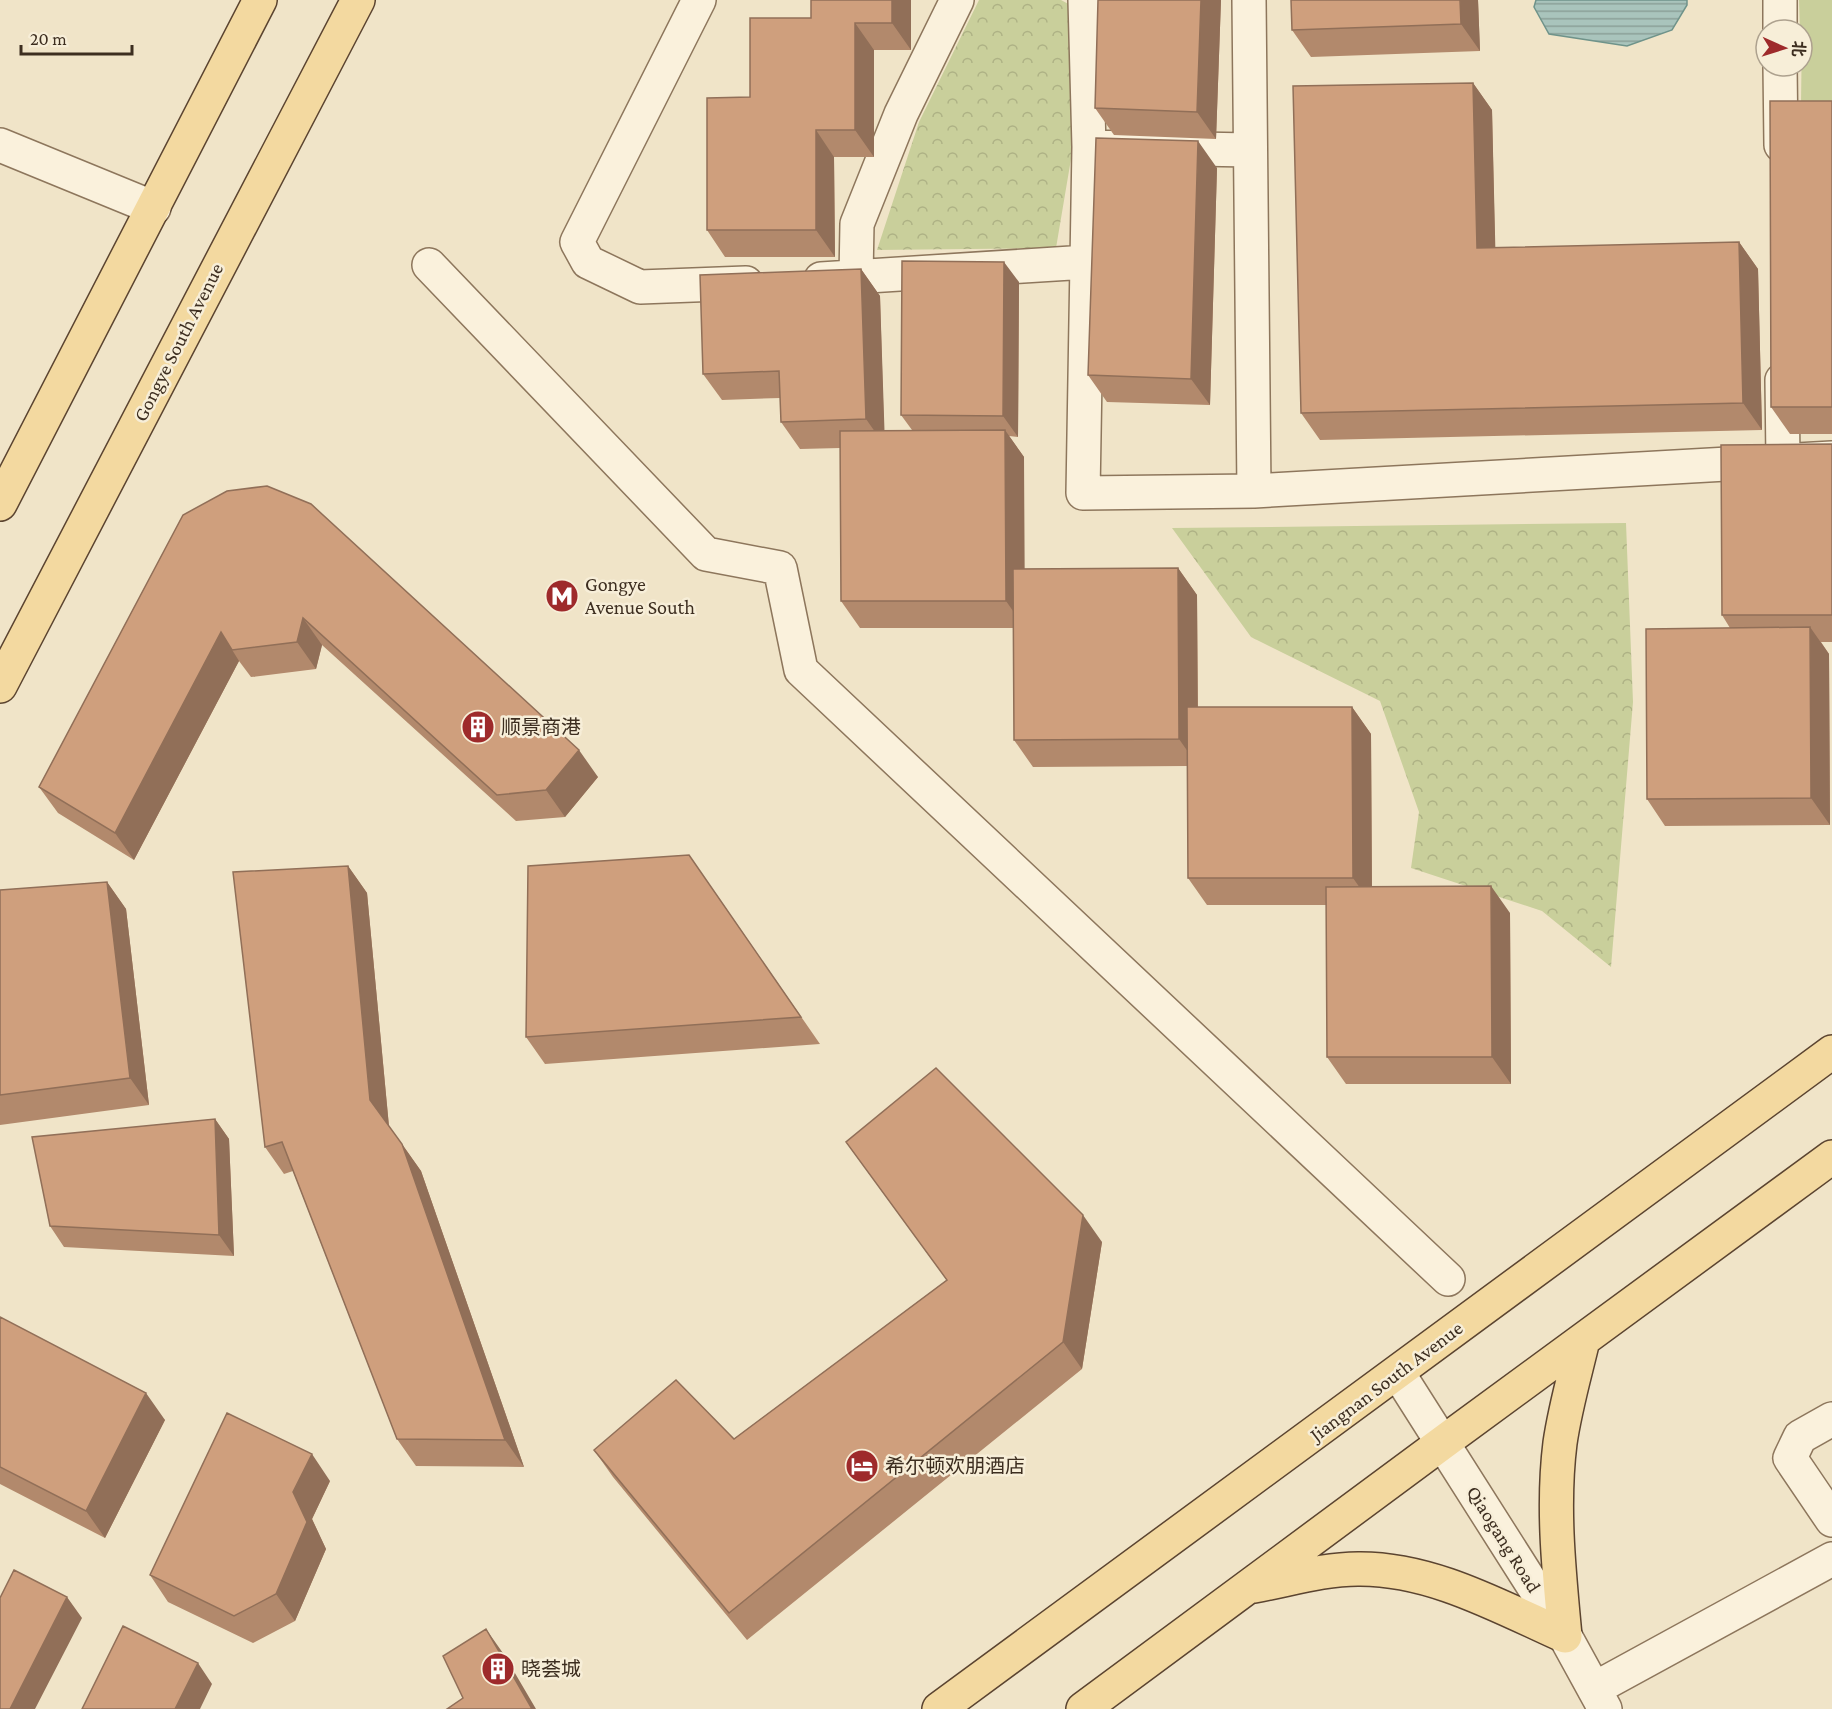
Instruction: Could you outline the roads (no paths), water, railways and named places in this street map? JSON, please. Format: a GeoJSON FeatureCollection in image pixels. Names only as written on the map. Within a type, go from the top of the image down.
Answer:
{"type":"FeatureCollection","features":[{"type":"Feature","properties":{"kind":"main road"},"geometry":{"type":"LineString","coordinates":[[0,504],[260,0]]}},
{"type":"Feature","properties":{"kind":"main road","name":"Gongye South Avenue"},"geometry":{"type":"LineString","coordinates":[[0,686],[358,0]]}},
{"type":"Feature","properties":{"kind":"main road","name":"Jiangnan South Avenue"},"geometry":{"type":"LineString","coordinates":[[939,1709],[1832,1052]]}},
{"type":"Feature","properties":{"kind":"main road"},"geometry":{"type":"LineString","coordinates":[[1083,1709],[1442,1442],[1832,1157]]}},
{"type":"Feature","properties":{"kind":"main road"},"geometry":{"type":"LineString","coordinates":[[1247,1587],[1357,1569],[1401,1571],[1450,1587],[1565,1636],[1558,1567],[1557,1478],[1566,1407],[1583,1340]]}},
{"type":"Feature","properties":{"kind":"street"},"geometry":{"type":"LineString","coordinates":[[699,0],[577,242],[588,262],[640,286],[786,282],[1087,262]]}},
{"type":"Feature","properties":{"kind":"street"},"geometry":{"type":"LineString","coordinates":[[856,277],[857,224],[901,114],[957,0]]}},
{"type":"Feature","properties":{"kind":"street"},"geometry":{"type":"LineString","coordinates":[[1085,0],[1089,147],[1083,493],[1254,491],[1832,458]]}},
{"type":"Feature","properties":{"kind":"street"},"geometry":{"type":"LineString","coordinates":[[1249,0],[1254,491]]}},
{"type":"Feature","properties":{"kind":"street"},"geometry":{"type":"LineString","coordinates":[[1780,0],[1780,18]]}},
{"type":"Feature","properties":{"kind":"street"},"geometry":{"type":"LineString","coordinates":[[1780,78],[1781,174]]}},
{"type":"Feature","properties":{"kind":"street"},"geometry":{"type":"LineString","coordinates":[[0,145],[154,208]]}},
{"type":"Feature","properties":{"kind":"street"},"geometry":{"type":"LineString","coordinates":[[1089,147],[1250,150]]}},
{"type":"Feature","properties":{"kind":"street"},"geometry":{"type":"LineString","coordinates":[[429,265],[706,554],[780,568],[801,670],[1448,1279]]}},
{"type":"Feature","properties":{"kind":"street"},"geometry":{"type":"LineString","coordinates":[[1782,353],[1783,461]]}},
{"type":"Feature","properties":{"kind":"street","name":"Qiaogang Road"},"geometry":{"type":"LineString","coordinates":[[1398,1373],[1565,1636],[1599,1699]]}},
{"type":"Feature","properties":{"kind":"street"},"geometry":{"type":"LineString","coordinates":[[1832,1419],[1800,1437],[1790,1458],[1832,1520]]}},
{"type":"Feature","properties":{"kind":"street"},"geometry":{"type":"LineString","coordinates":[[1599,1699],[1832,1559]]}},
{"type":"Feature","properties":{"kind":"water"},"geometry":{"type":"Polygon","coordinates":[[[1536,0],[1687,0],[1687,5],[1672,30],[1627,46],[1549,34],[1534,7],[1536,0]]]}},
{"type":"Feature","properties":{"kind":"place","name":"Gongye Avenue South"},"geometry":{"type":"Point","coordinates":[562,596]}},
{"type":"Feature","properties":{"kind":"place","name":"顺景商港"},"geometry":{"type":"Point","coordinates":[478,727]}},
{"type":"Feature","properties":{"kind":"place","name":"希尔顿欢朋酒店"},"geometry":{"type":"Point","coordinates":[862,1466]}},
{"type":"Feature","properties":{"kind":"place","name":"晓荟城"},"geometry":{"type":"Point","coordinates":[498,1669]}}]}
